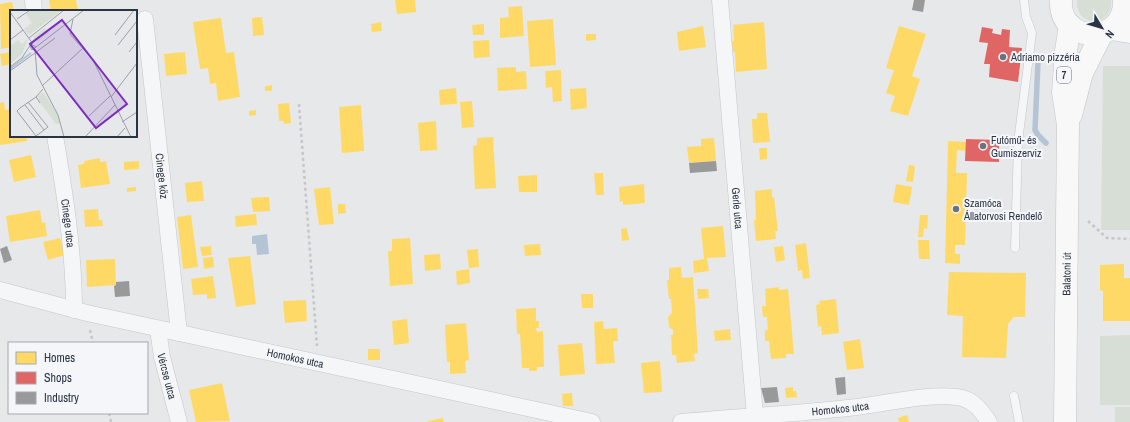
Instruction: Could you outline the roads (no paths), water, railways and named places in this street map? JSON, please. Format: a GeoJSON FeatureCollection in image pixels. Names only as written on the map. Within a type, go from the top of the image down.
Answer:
{"type":"FeatureCollection","features":[{"type":"Feature","properties":{"kind":"main road","name":"7"},"geometry":{"type":"LineString","coordinates":[[1061,10],[1082,33],[1095,35],[1114,32],[1122,15],[1124,0]]}},
{"type":"Feature","properties":{"kind":"main road","name":"Balatoni út"},"geometry":{"type":"LineString","coordinates":[[1061,10],[1066,50],[1063,92],[1068,125],[1065,422]]}},
{"type":"Feature","properties":{"kind":"main road","name":"Balatoni út"},"geometry":{"type":"LineString","coordinates":[[1068,125],[1082,73],[1114,32]]}},
{"type":"Feature","properties":{"kind":"street"},"geometry":{"type":"LineString","coordinates":[[33,0],[34,10]]}},
{"type":"Feature","properties":{"kind":"street","name":"Gerle utca"},"geometry":{"type":"LineString","coordinates":[[720,0],[755,416]]}},
{"type":"Feature","properties":{"kind":"street","name":"Cinege köz"},"geometry":{"type":"LineString","coordinates":[[145,19],[178,333]]}},
{"type":"Feature","properties":{"kind":"street","name":"Cinege utca"},"geometry":{"type":"LineString","coordinates":[[56,137],[73,271],[74,310]]}},
{"type":"Feature","properties":{"kind":"street","name":"Homokos utca"},"geometry":{"type":"LineString","coordinates":[[0,290],[74,310],[158,329],[317,362],[547,414],[592,422]]}},
{"type":"Feature","properties":{"kind":"street","name":"Vércse utca"},"geometry":{"type":"LineString","coordinates":[[158,329],[162,357],[178,422]]}},
{"type":"Feature","properties":{"kind":"street","name":"Homokos utca"},"geometry":{"type":"LineString","coordinates":[[681,422],[848,408],[937,397],[958,397],[971,401],[980,409],[989,422]]}},
{"type":"Feature","properties":{"kind":"lane"},"geometry":{"type":"LineString","coordinates":[[1015,248],[1018,142],[1032,33],[1026,17],[1024,0]]}},
{"type":"Feature","properties":{"kind":"lane"},"geometry":{"type":"LineString","coordinates":[[1014,396],[1019,422]]}},
{"type":"Feature","properties":{"kind":"water"},"geometry":{"type":"Polygon","coordinates":[[[267,234],[269,254],[257,255],[256,244],[252,244],[252,236],[267,234]]]}},
{"type":"Feature","properties":{"kind":"waterway"},"geometry":{"type":"LineString","coordinates":[[1038,61],[1035,130],[1046,143]]}},
{"type":"Feature","properties":{"kind":"place","name":"Adriamo pizzéria"},"geometry":{"type":"Point","coordinates":[1003,57]}},
{"type":"Feature","properties":{"kind":"place","name":"Futómű- és Gumiszerviz"},"geometry":{"type":"Point","coordinates":[983,146]}},
{"type":"Feature","properties":{"kind":"place","name":"Szamóca Állatorvosi Rendelő"},"geometry":{"type":"Point","coordinates":[956,209]}}]}
